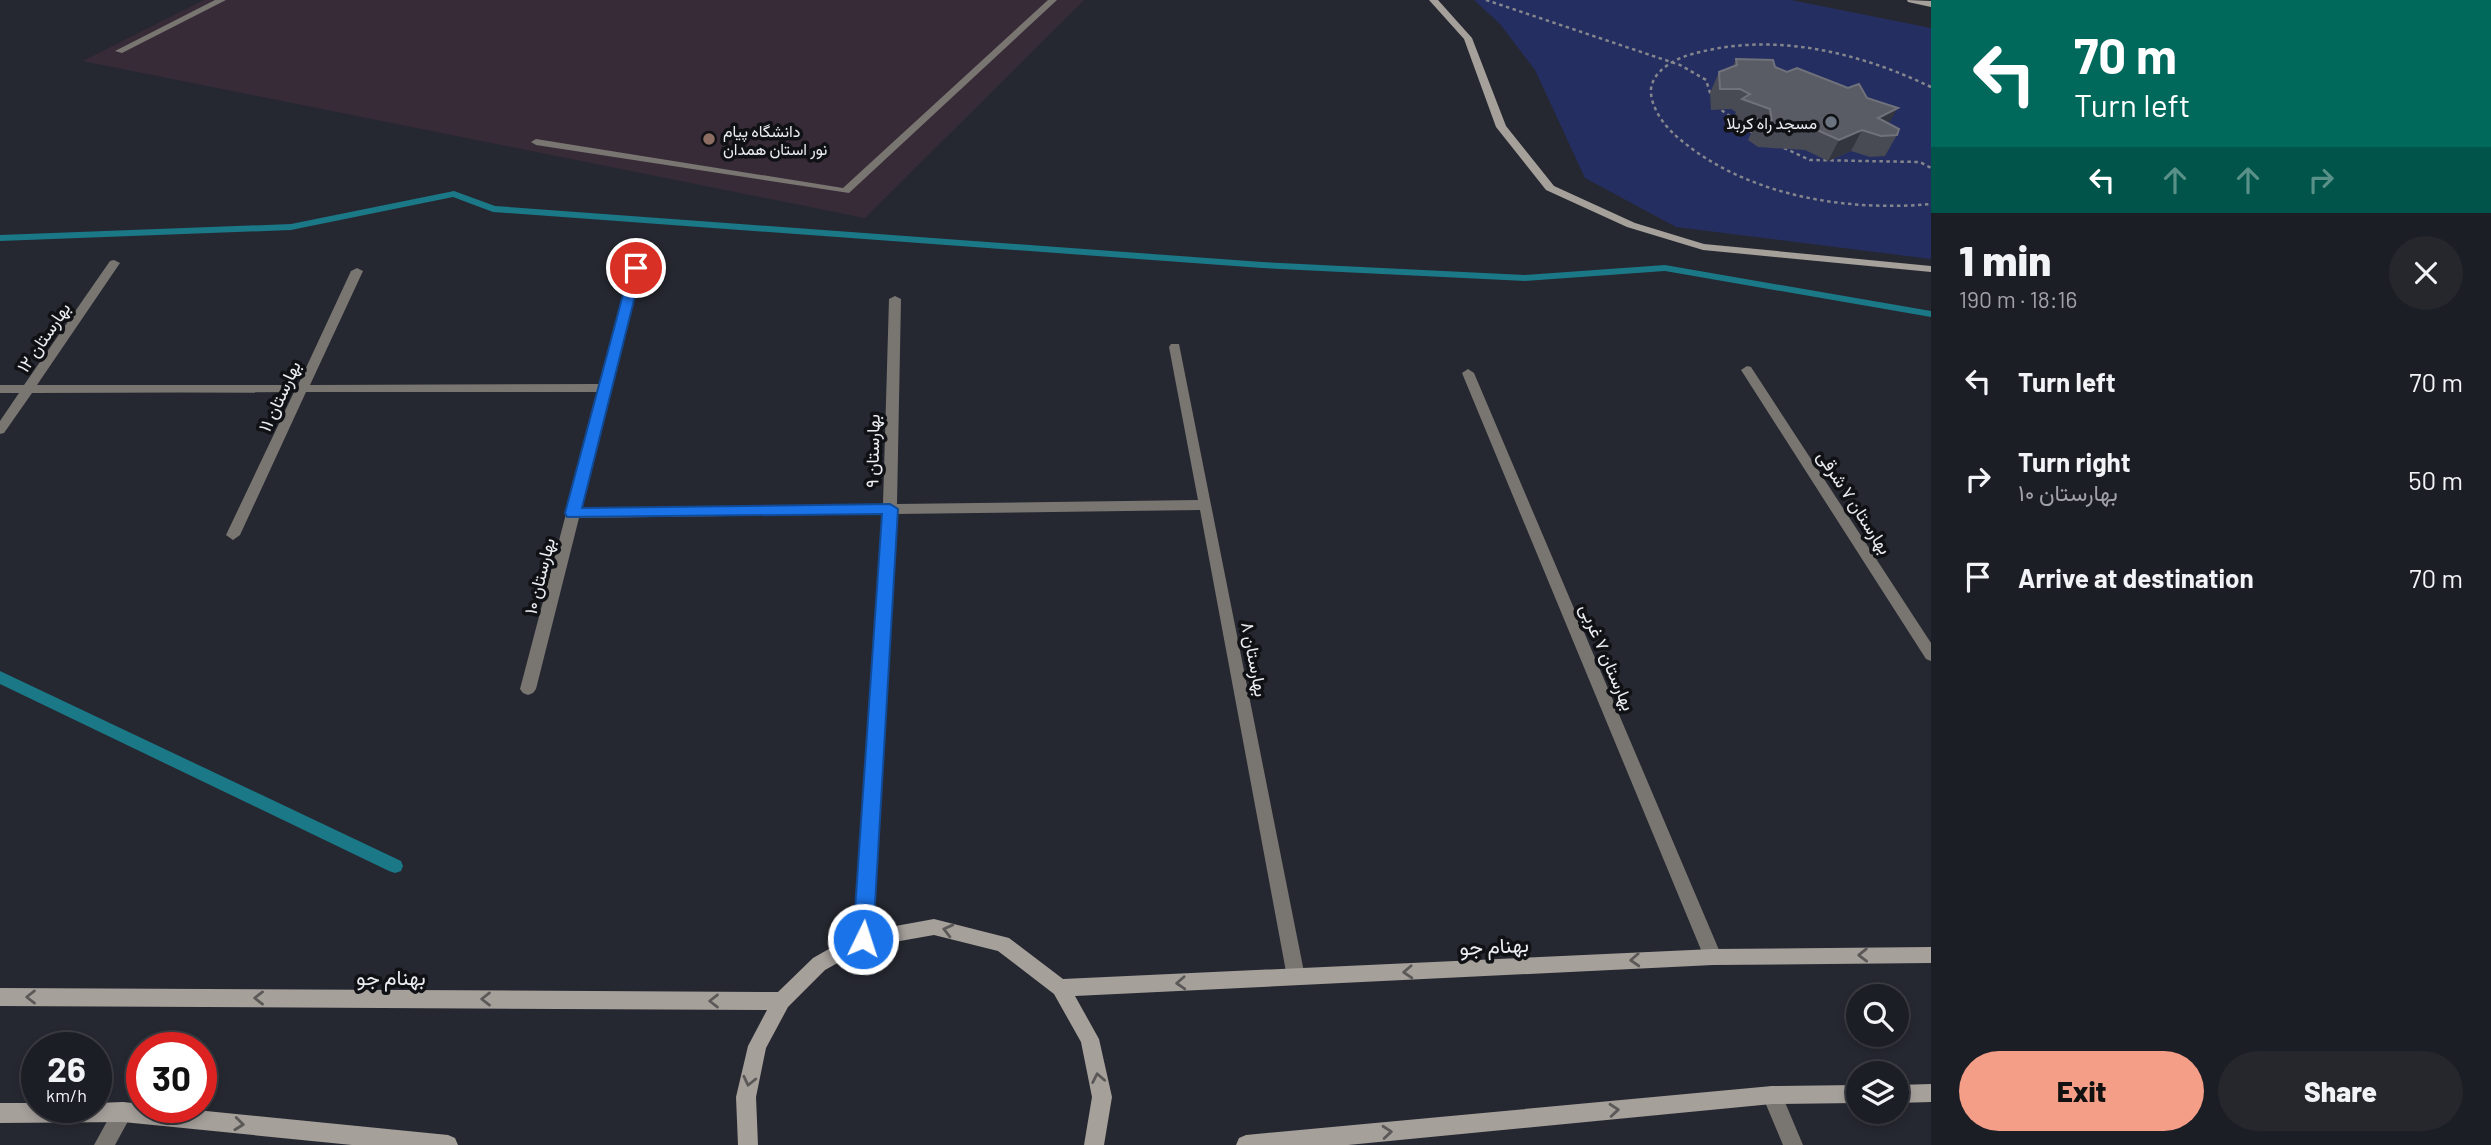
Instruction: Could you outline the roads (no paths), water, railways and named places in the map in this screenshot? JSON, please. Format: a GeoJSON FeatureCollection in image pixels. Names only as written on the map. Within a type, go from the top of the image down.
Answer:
{"type":"FeatureCollection","features":[{"type":"Feature","properties":{"kind":"main road"},"geometry":{"type":"LineString","coordinates":[[1433,0],[1468,38],[1501,127],[1550,188],[1631,225],[1703,247],[1931,269]]}},
{"type":"Feature","properties":{"kind":"main road"},"geometry":{"type":"LineString","coordinates":[[1911,0],[1931,4]]}},
{"type":"Feature","properties":{"kind":"main road"},"geometry":{"type":"LineString","coordinates":[[748,1145],[746,1097],[757,1045],[782,1001],[819,964],[863,939],[934,927],[1003,944],[1060,988],[1090,1039],[1101,1097],[1094,1145]]}},
{"type":"Feature","properties":{"kind":"main road","name":"بهنام جو"},"geometry":{"type":"LineString","coordinates":[[1060,988],[1713,957],[1931,955]]}},
{"type":"Feature","properties":{"kind":"main road","name":"بهنام جو"},"geometry":{"type":"LineString","coordinates":[[0,996],[782,1001]]}},
{"type":"Feature","properties":{"kind":"main road"},"geometry":{"type":"LineString","coordinates":[[1909,1094],[1931,1093]]}},
{"type":"Feature","properties":{"kind":"main road"},"geometry":{"type":"LineString","coordinates":[[1246,1145],[1772,1095],[1846,1094]]}},
{"type":"Feature","properties":{"kind":"main road"},"geometry":{"type":"LineString","coordinates":[[0,1113],[123,1112],[448,1145]]}},
{"type":"Feature","properties":{"kind":"street"},"geometry":{"type":"LineString","coordinates":[[119,51],[222,0]]}},
{"type":"Feature","properties":{"kind":"street"},"geometry":{"type":"LineString","coordinates":[[537,142],[845,191],[1053,0]]}},
{"type":"Feature","properties":{"kind":"street","name":"بهارستان ۱۲"},"geometry":{"type":"LineString","coordinates":[[0,430],[114,263]]}},
{"type":"Feature","properties":{"kind":"street","name":"بهارستان ۱۰"},"geometry":{"type":"LineString","coordinates":[[528,689],[636,268]]}},
{"type":"Feature","properties":{"kind":"street","name":"بهارستان ۱۱"},"geometry":{"type":"LineString","coordinates":[[233,535],[357,271]]}},
{"type":"Feature","properties":{"kind":"street","name":"بهارستان ۹"},"geometry":{"type":"LineString","coordinates":[[863,939],[890,509],[895,299]]}},
{"type":"Feature","properties":{"kind":"street","name":"بهارستان ۸"},"geometry":{"type":"LineString","coordinates":[[1175,347],[1296,977]]}},
{"type":"Feature","properties":{"kind":"street","name":"بهارستان ۷ شرقی"},"geometry":{"type":"LineString","coordinates":[[1747,370],[1931,655]]}},
{"type":"Feature","properties":{"kind":"street","name":"بهارستان ۷ غربی"},"geometry":{"type":"LineString","coordinates":[[1468,373],[1713,957]]}},
{"type":"Feature","properties":{"kind":"street"},"geometry":{"type":"LineString","coordinates":[[0,389],[605,388]]}},
{"type":"Feature","properties":{"kind":"street"},"geometry":{"type":"LineString","coordinates":[[573,513],[1205,505]]}},
{"type":"Feature","properties":{"kind":"street"},"geometry":{"type":"LineString","coordinates":[[1772,1095],[1793,1145]]}},
{"type":"Feature","properties":{"kind":"street"},"geometry":{"type":"LineString","coordinates":[[104,1145],[123,1112]]}},
{"type":"Feature","properties":{"kind":"waterway"},"geometry":{"type":"LineString","coordinates":[[0,238],[291,227],[454,194],[493,209],[1262,265],[1525,278],[1665,268],[1931,314]]}},
{"type":"Feature","properties":{"kind":"waterway"},"geometry":{"type":"LineString","coordinates":[[0,677],[395,866]]}},
{"type":"Feature","properties":{"kind":"place","name":"مسجد راه کربلا"},"geometry":{"type":"Point","coordinates":[1831,122]}},
{"type":"Feature","properties":{"kind":"place","name":"دانشگاه پیام نور استان همدان"},"geometry":{"type":"Point","coordinates":[709,139]}}]}
